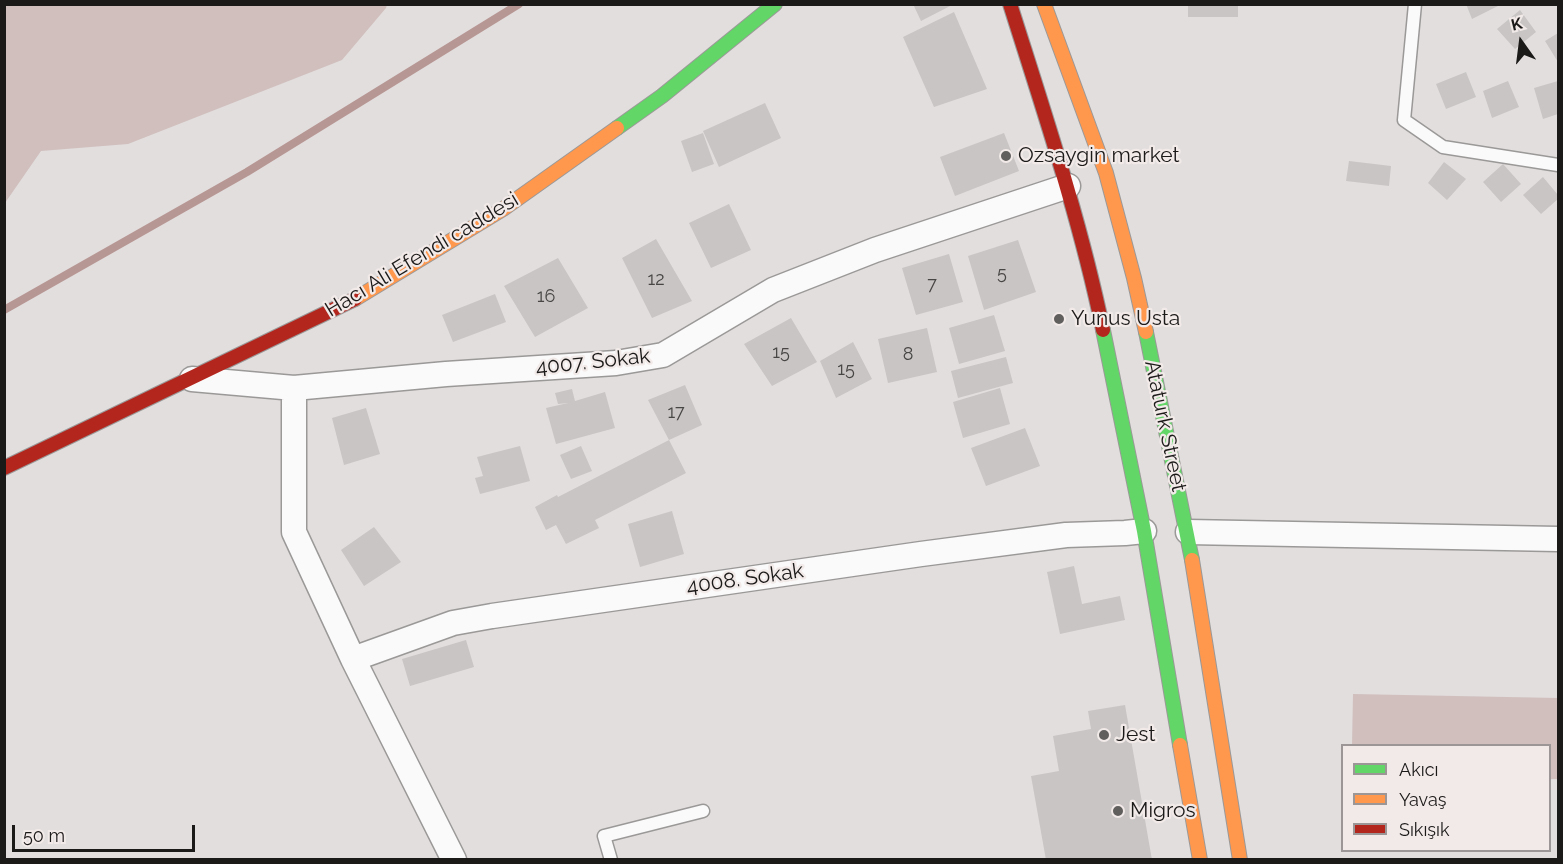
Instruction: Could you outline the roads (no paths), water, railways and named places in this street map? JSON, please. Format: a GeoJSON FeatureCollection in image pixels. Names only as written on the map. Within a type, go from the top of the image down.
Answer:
{"type":"FeatureCollection","features":[{"type":"Feature","properties":{"kind":"street","name":"Hacı Ali Efendi caddesi"},"geometry":{"type":"LineString","coordinates":[[4,468],[366,293],[503,209],[662,96],[775,4]]}},
{"type":"Feature","properties":{"kind":"street","name":"Ataturk Street"},"geometry":{"type":"LineString","coordinates":[[1010,4],[1068,186],[1093,281],[1144,531],[1200,860]]}},
{"type":"Feature","properties":{"kind":"street","name":"Ataturk Street"},"geometry":{"type":"LineString","coordinates":[[1044,4],[1106,173],[1134,278],[1188,532],[1240,860]]}},
{"type":"Feature","properties":{"kind":"street","name":"4007. Sokak"},"geometry":{"type":"LineString","coordinates":[[192,379],[294,388],[446,374],[616,363],[663,354],[773,290],[875,250],[1068,186]]}},
{"type":"Feature","properties":{"kind":"street"},"geometry":{"type":"LineString","coordinates":[[294,388],[294,532],[353,659],[454,860]]}},
{"type":"Feature","properties":{"kind":"street","name":"4008. Sokak"},"geometry":{"type":"LineString","coordinates":[[353,659],[453,623],[472,619],[1066,535],[1144,531]]}},
{"type":"Feature","properties":{"kind":"street"},"geometry":{"type":"LineString","coordinates":[[1188,532],[1558,539]]}},
{"type":"Feature","properties":{"kind":"lane"},"geometry":{"type":"LineString","coordinates":[[1415,4],[1404,120],[1443,147],[1558,165]]}},
{"type":"Feature","properties":{"kind":"lane"},"geometry":{"type":"LineString","coordinates":[[611,860],[604,836],[703,811]]}},
{"type":"Feature","properties":{"kind":"waterway"},"geometry":{"type":"LineString","coordinates":[[4,310],[247,172],[519,4]]}},
{"type":"Feature","properties":{"kind":"place","name":"Ozsaygin market"},"geometry":{"type":"Point","coordinates":[1006,156]}},
{"type":"Feature","properties":{"kind":"place","name":"Yunus Usta"},"geometry":{"type":"Point","coordinates":[1059,319]}},
{"type":"Feature","properties":{"kind":"place","name":"Jest"},"geometry":{"type":"Point","coordinates":[1104,735]}},
{"type":"Feature","properties":{"kind":"place","name":"Migros"},"geometry":{"type":"Point","coordinates":[1118,811]}}]}
